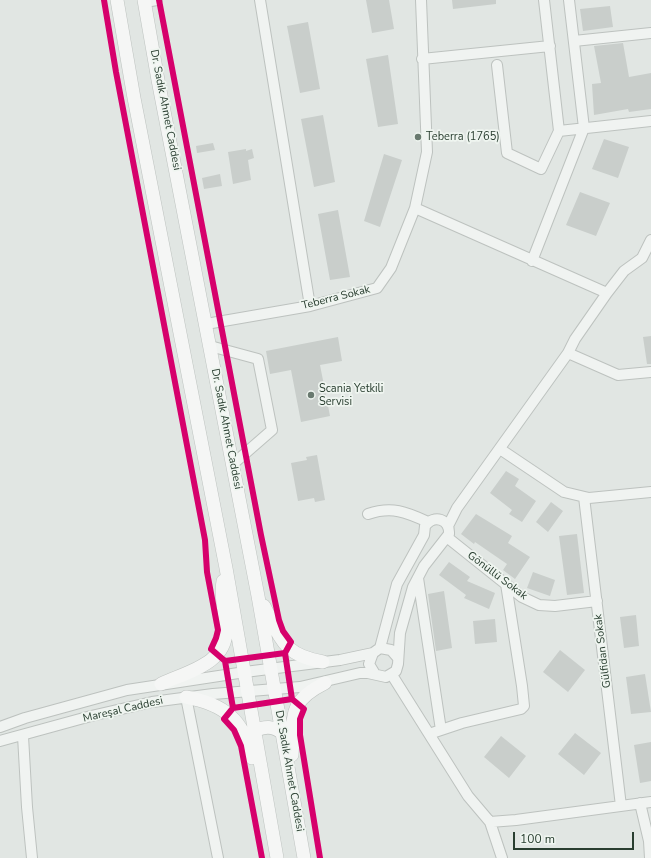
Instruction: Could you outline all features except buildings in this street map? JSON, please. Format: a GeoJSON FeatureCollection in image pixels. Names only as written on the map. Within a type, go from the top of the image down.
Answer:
{"type":"FeatureCollection","features":[{"type":"Feature","properties":{"kind":"main road"},"geometry":{"type":"LineString","coordinates":[[117,0],[134,98],[226,568],[277,858]]}},
{"type":"Feature","properties":{"kind":"main road","name":"Dr. Sadık Ahmet Caddesi"},"geometry":{"type":"LineString","coordinates":[[148,1],[158,80],[258,596],[304,858]]}},
{"type":"Feature","properties":{"kind":"main road"},"geometry":{"type":"LineString","coordinates":[[161,684],[200,668],[213,658],[219,650],[226,633],[222,595],[226,568]]}},
{"type":"Feature","properties":{"kind":"main road"},"geometry":{"type":"LineString","coordinates":[[258,596],[284,644],[300,655],[323,662]]}},
{"type":"Feature","properties":{"kind":"main road"},"geometry":{"type":"LineString","coordinates":[[289,773],[293,754],[292,722],[295,709],[307,694],[325,682]]}},
{"type":"Feature","properties":{"kind":"main road"},"geometry":{"type":"LineString","coordinates":[[186,697],[217,707],[238,722],[246,735],[257,778],[267,799]]}},
{"type":"Feature","properties":{"kind":"main road"},"geometry":{"type":"LineString","coordinates":[[255,731],[268,727],[274,728],[282,733]]}},
{"type":"Feature","properties":{"kind":"street"},"geometry":{"type":"LineString","coordinates":[[260,0],[310,306]]}},
{"type":"Feature","properties":{"kind":"street","name":"Teberra Sokak"},"geometry":{"type":"LineString","coordinates":[[206,324],[310,306],[377,288],[391,268],[415,208],[427,152],[422,59],[421,0]]}},
{"type":"Feature","properties":{"kind":"street"},"geometry":{"type":"LineString","coordinates":[[497,65],[507,153],[541,169],[559,130],[544,0]]}},
{"type":"Feature","properties":{"kind":"street"},"geometry":{"type":"LineString","coordinates":[[532,261],[584,128],[569,0]]}},
{"type":"Feature","properties":{"kind":"street"},"geometry":{"type":"LineString","coordinates":[[574,41],[651,33]]}},
{"type":"Feature","properties":{"kind":"street"},"geometry":{"type":"LineString","coordinates":[[422,59],[550,46]]}},
{"type":"Feature","properties":{"kind":"street"},"geometry":{"type":"LineString","coordinates":[[559,130],[651,121]]}},
{"type":"Feature","properties":{"kind":"street"},"geometry":{"type":"LineString","coordinates":[[415,208],[606,293]]}},
{"type":"Feature","properties":{"kind":"street"},"geometry":{"type":"LineString","coordinates":[[457,508],[440,519],[431,520],[425,526],[424,535],[397,584],[377,650],[369,664],[375,674],[386,677],[392,675],[396,671],[398,664],[400,633],[413,587],[449,534],[448,526],[457,508],[568,353],[575,339],[606,293],[624,271],[646,259],[651,240]]}},
{"type":"Feature","properties":{"kind":"street"},"geometry":{"type":"LineString","coordinates":[[210,346],[258,359],[272,430],[233,464]]}},
{"type":"Feature","properties":{"kind":"street"},"geometry":{"type":"LineString","coordinates":[[568,353],[618,375],[651,372]]}},
{"type":"Feature","properties":{"kind":"street"},"geometry":{"type":"LineString","coordinates":[[500,449],[564,492],[589,498],[651,492]]}},
{"type":"Feature","properties":{"kind":"street","name":"Gülfidan Sokak"},"geometry":{"type":"LineString","coordinates":[[584,497],[621,806]]}},
{"type":"Feature","properties":{"kind":"street"},"geometry":{"type":"LineString","coordinates":[[368,514],[380,510],[391,509],[409,513],[428,522]]}},
{"type":"Feature","properties":{"kind":"street"},"geometry":{"type":"LineString","coordinates":[[440,519],[448,526]]}},
{"type":"Feature","properties":{"kind":"street"},"geometry":{"type":"LineString","coordinates":[[424,535],[430,542],[444,541]]}},
{"type":"Feature","properties":{"kind":"street","name":"Gönüllü Sokak"},"geometry":{"type":"LineString","coordinates":[[444,541],[506,584],[522,597],[539,605],[555,606],[597,601]]}},
{"type":"Feature","properties":{"kind":"street"},"geometry":{"type":"LineString","coordinates":[[418,578],[441,730]]}},
{"type":"Feature","properties":{"kind":"street"},"geometry":{"type":"LineString","coordinates":[[429,734],[521,709],[524,706],[506,584]]}},
{"type":"Feature","properties":{"kind":"street"},"geometry":{"type":"LineString","coordinates":[[377,650],[391,650],[398,658]]}},
{"type":"Feature","properties":{"kind":"street","name":"Mareşal Caddesi"},"geometry":{"type":"LineString","coordinates":[[0,727],[25,718],[120,692],[161,684],[323,662],[377,650]]}},
{"type":"Feature","properties":{"kind":"street","name":"Mareşal Caddesi"},"geometry":{"type":"LineString","coordinates":[[0,742],[135,706],[186,697],[248,690],[275,689],[325,682],[360,673],[375,674]]}},
{"type":"Feature","properties":{"kind":"street"},"geometry":{"type":"LineString","coordinates":[[392,675],[468,796],[490,822],[502,858]]}},
{"type":"Feature","properties":{"kind":"street"},"geometry":{"type":"LineString","coordinates":[[186,697],[218,858]]}},
{"type":"Feature","properties":{"kind":"street"},"geometry":{"type":"LineString","coordinates":[[23,736],[27,807],[32,858]]}},
{"type":"Feature","properties":{"kind":"street"},"geometry":{"type":"LineString","coordinates":[[490,822],[516,820],[651,802]]}},
{"type":"Feature","properties":{"kind":"street"},"geometry":{"type":"LineString","coordinates":[[640,803],[649,841],[650,858]]}},
{"type":"Feature","properties":{"kind":"cycle path"},"geometry":{"type":"LineString","coordinates":[[104,0],[116,72],[205,540],[207,572],[218,630],[211,649],[225,661],[233,708]]}},
{"type":"Feature","properties":{"kind":"cycle path"},"geometry":{"type":"LineString","coordinates":[[159,0],[261,535],[279,620],[283,631],[291,642],[285,653],[225,661]]}},
{"type":"Feature","properties":{"kind":"cycle path"},"geometry":{"type":"LineString","coordinates":[[285,653],[292,699],[304,709],[300,719],[300,735],[320,858]]}},
{"type":"Feature","properties":{"kind":"cycle path"},"geometry":{"type":"LineString","coordinates":[[262,858],[241,746],[234,730],[224,719],[233,708],[292,699]]}},
{"type":"Feature","properties":{"kind":"place","name":"Teberra (1765)"},"geometry":{"type":"Point","coordinates":[418,137]}},
{"type":"Feature","properties":{"kind":"place","name":"Scania Yetkili Servisi"},"geometry":{"type":"Point","coordinates":[311,395]}}]}
